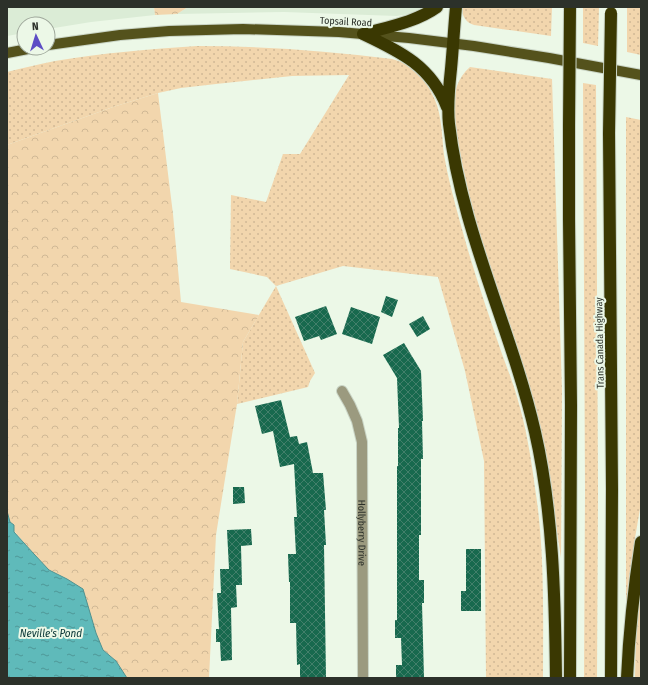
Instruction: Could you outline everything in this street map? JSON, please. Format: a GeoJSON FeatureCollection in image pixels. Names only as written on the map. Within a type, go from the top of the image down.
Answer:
{"type":"FeatureCollection","features":[{"type":"Feature","properties":{"kind":"highway"},"geometry":{"type":"LineString","coordinates":[[363,34],[408,21],[437,7]]}},
{"type":"Feature","properties":{"kind":"highway"},"geometry":{"type":"LineString","coordinates":[[456,7],[448,110],[454,161],[483,266],[525,394],[539,452],[546,494],[552,563],[556,678]]}},
{"type":"Feature","properties":{"kind":"highway"},"geometry":{"type":"LineString","coordinates":[[570,7],[568,220],[571,398],[570,678]]}},
{"type":"Feature","properties":{"kind":"highway","name":"Trans Canada Highway"},"geometry":{"type":"LineString","coordinates":[[611,10],[609,133],[612,481],[611,678]]}},
{"type":"Feature","properties":{"kind":"highway"},"geometry":{"type":"LineString","coordinates":[[363,34],[412,60],[434,81],[442,94],[448,110]]}},
{"type":"Feature","properties":{"kind":"highway"},"geometry":{"type":"LineString","coordinates":[[627,678],[630,621],[641,542]]}},
{"type":"Feature","properties":{"kind":"main road","name":"Topsail Road"},"geometry":{"type":"LineString","coordinates":[[56,45],[120,35],[169,31],[243,29],[339,32],[453,43],[535,55],[641,75]]}},
{"type":"Feature","properties":{"kind":"street","name":"Hollyberry Drive"},"geometry":{"type":"LineString","coordinates":[[342,391],[357,421],[362,442],[363,678]]}},
{"type":"Feature","properties":{"kind":"shaded area"},"geometry":{"type":"Polygon","coordinates":[[[7,7],[154,7],[155,15],[56,28],[56,16],[16,16],[16,34],[7,36],[7,7]]]}},
{"type":"Feature","properties":{"kind":"shaded area"},"geometry":{"type":"Polygon","coordinates":[[[188,7],[426,7],[414,13],[397,16],[284,12],[177,14],[188,7]]]}},
{"type":"Feature","properties":{"kind":"green space"},"geometry":{"type":"Polygon","coordinates":[[[154,7],[188,7],[177,14],[155,15],[154,7]]]}},
{"type":"Feature","properties":{"kind":"green space"},"geometry":{"type":"Polygon","coordinates":[[[462,7],[552,7],[551,36],[474,25],[468,22],[465,18],[462,7]]]}},
{"type":"Feature","properties":{"kind":"green space"},"geometry":{"type":"Polygon","coordinates":[[[583,7],[599,7],[598,46],[583,43],[583,7]]]}},
{"type":"Feature","properties":{"kind":"green space"},"geometry":{"type":"Polygon","coordinates":[[[627,7],[641,7],[641,55],[627,52],[627,7]]]}},
{"type":"Feature","properties":{"kind":"green space"},"geometry":{"type":"Polygon","coordinates":[[[197,46],[294,50],[392,59],[413,69],[428,86],[435,100],[439,113],[444,155],[460,222],[480,288],[515,392],[528,442],[538,511],[542,559],[543,678],[486,678],[484,461],[465,371],[438,277],[343,266],[276,286],[267,277],[230,269],[231,195],[266,202],[283,154],[300,154],[349,75],[292,76],[181,88],[158,93],[113,107],[7,145],[7,72],[49,62],[90,56],[197,46]]]}},
{"type":"Feature","properties":{"kind":"green space"},"geometry":{"type":"Polygon","coordinates":[[[470,67],[552,79],[562,391],[561,558],[546,462],[524,375],[489,265],[468,192],[456,133],[453,114],[455,92],[460,79],[470,67]]]}},
{"type":"Feature","properties":{"kind":"green space"},"geometry":{"type":"Polygon","coordinates":[[[583,83],[596,85],[598,491],[597,678],[584,678],[585,491],[583,83]]]}},
{"type":"Feature","properties":{"kind":"green space"},"geometry":{"type":"Polygon","coordinates":[[[158,93],[173,214],[181,302],[259,315],[243,342],[237,404],[216,535],[209,678],[127,678],[116,661],[103,650],[96,633],[67,579],[49,570],[34,554],[14,531],[7,511],[7,145],[113,107],[158,93]]]}},
{"type":"Feature","properties":{"kind":"green space"},"geometry":{"type":"Polygon","coordinates":[[[626,117],[641,120],[641,503],[626,607],[626,117]]]}},
{"type":"Feature","properties":{"kind":"green space"},"geometry":{"type":"Polygon","coordinates":[[[276,286],[315,373],[308,387],[237,404],[243,342],[276,286]]]}},
{"type":"Feature","properties":{"kind":"green space"},"geometry":{"type":"Polygon","coordinates":[[[641,585],[641,678],[635,678],[636,633],[641,585]]]}},
{"type":"Feature","properties":{"kind":"water","name":"Neville's Pond"},"geometry":{"type":"Polygon","coordinates":[[[7,511],[10,522],[14,525],[14,532],[49,570],[83,589],[96,633],[103,650],[116,661],[127,678],[7,678],[7,511]]]}},
{"type":"Feature","properties":{"kind":"building"},"geometry":{"type":"Polygon","coordinates":[[[386,296],[398,300],[392,317],[381,312],[386,296]]]}},
{"type":"Feature","properties":{"kind":"building"},"geometry":{"type":"Polygon","coordinates":[[[326,306],[337,334],[321,340],[319,336],[304,341],[295,317],[326,306]]]}},
{"type":"Feature","properties":{"kind":"building"},"geometry":{"type":"Polygon","coordinates":[[[351,307],[380,317],[372,344],[342,334],[351,307]]]}},
{"type":"Feature","properties":{"kind":"building"},"geometry":{"type":"Polygon","coordinates":[[[423,316],[430,329],[417,337],[409,324],[423,316]]]}},
{"type":"Feature","properties":{"kind":"building"},"geometry":{"type":"Polygon","coordinates":[[[404,343],[421,371],[423,459],[421,459],[421,535],[419,535],[419,580],[424,580],[424,603],[422,603],[424,678],[396,678],[396,665],[402,665],[401,638],[395,638],[395,620],[397,620],[397,466],[399,428],[397,378],[383,355],[404,343]]]}},
{"type":"Feature","properties":{"kind":"building"},"geometry":{"type":"Polygon","coordinates":[[[281,400],[290,437],[297,436],[299,444],[307,442],[313,473],[323,473],[326,510],[324,510],[326,545],[324,545],[326,678],[300,678],[300,664],[297,665],[296,623],[290,623],[288,554],[296,554],[294,517],[297,517],[294,464],[280,467],[273,431],[262,434],[255,406],[281,400]]]}},
{"type":"Feature","properties":{"kind":"building"},"geometry":{"type":"Polygon","coordinates":[[[233,487],[244,487],[245,503],[233,504],[233,487]]]}},
{"type":"Feature","properties":{"kind":"building"},"geometry":{"type":"Polygon","coordinates":[[[251,529],[252,545],[241,546],[242,585],[236,585],[237,607],[231,608],[232,660],[221,661],[220,642],[216,642],[216,629],[219,629],[217,593],[221,593],[220,569],[229,569],[227,530],[251,529]]]}},
{"type":"Feature","properties":{"kind":"building"},"geometry":{"type":"Polygon","coordinates":[[[466,549],[481,549],[481,611],[461,611],[461,591],[466,591],[466,549]]]}}]}
